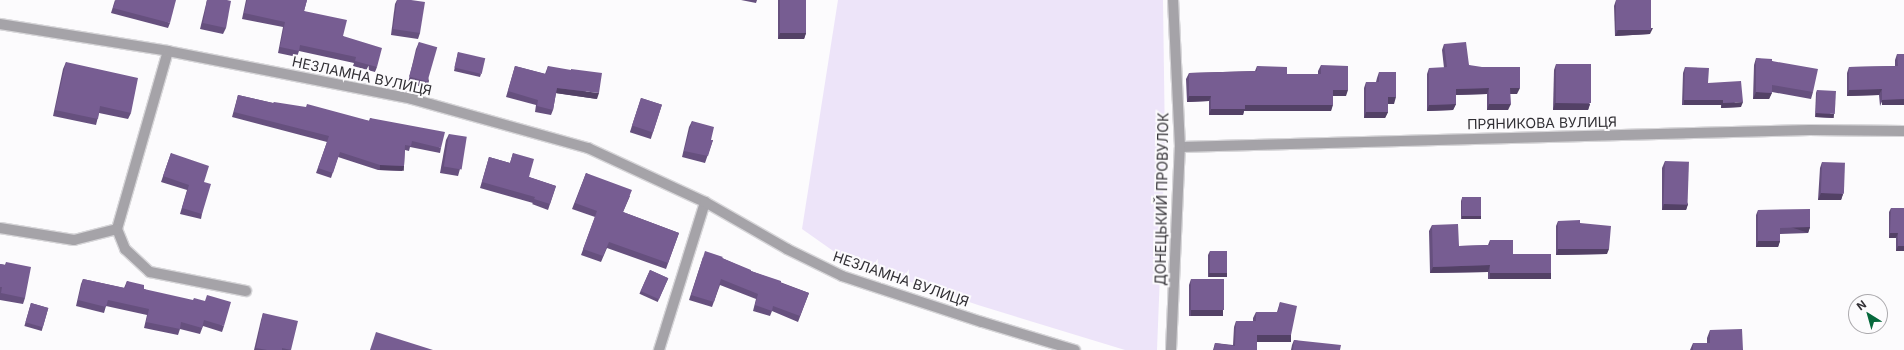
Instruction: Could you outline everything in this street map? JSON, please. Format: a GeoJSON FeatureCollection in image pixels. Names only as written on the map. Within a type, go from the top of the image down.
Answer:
{"type":"FeatureCollection","features":[{"type":"Feature","properties":{"kind":"street","name":"ДОНЕЦЬКИЙ ПРОВУЛОК"},"geometry":{"type":"LineString","coordinates":[[1171,350],[1180,147],[1173,0]]}},
{"type":"Feature","properties":{"kind":"street","name":"НЕЗЛАМНА ВУЛИЦЯ"},"geometry":{"type":"LineString","coordinates":[[0,24],[168,51],[412,99],[588,148],[705,202],[787,249],[842,276],[982,322],[1075,350]]}},
{"type":"Feature","properties":{"kind":"street"},"geometry":{"type":"LineString","coordinates":[[168,51],[117,229],[125,249],[150,272],[246,291]]}},
{"type":"Feature","properties":{"kind":"street","name":"ПРЯНИКОВА ВУЛИЦЯ"},"geometry":{"type":"LineString","coordinates":[[1180,147],[1810,130],[1904,130]]}},
{"type":"Feature","properties":{"kind":"street"},"geometry":{"type":"LineString","coordinates":[[659,350],[705,202]]}},
{"type":"Feature","properties":{"kind":"street"},"geometry":{"type":"LineString","coordinates":[[0,228],[74,240],[117,229]]}},
{"type":"Feature","properties":{"kind":"shaded area"},"geometry":{"type":"Polygon","coordinates":[[[838,0],[1163,0],[1165,147],[1157,350],[1125,350],[978,305],[846,260],[802,229],[838,0]]]}},
{"type":"Feature","properties":{"kind":"building"},"geometry":{"type":"Polygon","coordinates":[[[116,0],[176,0],[170,23],[113,8],[116,0]]]}},
{"type":"Feature","properties":{"kind":"building"},"geometry":{"type":"Polygon","coordinates":[[[207,0],[231,1],[226,28],[203,23],[207,0]]]}},
{"type":"Feature","properties":{"kind":"building"},"geometry":{"type":"Polygon","coordinates":[[[247,0],[307,0],[304,11],[347,20],[343,36],[382,48],[377,67],[355,61],[356,57],[300,45],[299,51],[280,47],[285,22],[244,13],[247,0]]]}},
{"type":"Feature","properties":{"kind":"building"},"geometry":{"type":"Polygon","coordinates":[[[397,0],[425,2],[420,33],[393,29],[397,0]]]}},
{"type":"Feature","properties":{"kind":"building"},"geometry":{"type":"Polygon","coordinates":[[[780,0],[806,0],[806,33],[780,33],[780,0]]]}},
{"type":"Feature","properties":{"kind":"building"},"geometry":{"type":"Polygon","coordinates":[[[1616,0],[1651,0],[1651,30],[1616,30],[1616,0]]]}},
{"type":"Feature","properties":{"kind":"building"},"geometry":{"type":"Polygon","coordinates":[[[419,42],[437,47],[427,82],[409,77],[419,42]]]}},
{"type":"Feature","properties":{"kind":"building"},"geometry":{"type":"Polygon","coordinates":[[[1466,42],[1469,65],[1482,67],[1520,67],[1520,88],[1510,88],[1511,104],[1489,104],[1489,88],[1456,89],[1456,104],[1429,105],[1429,68],[1447,67],[1444,44],[1466,42]]]}},
{"type":"Feature","properties":{"kind":"building"},"geometry":{"type":"Polygon","coordinates":[[[458,52],[485,58],[482,74],[454,68],[458,52]]]}},
{"type":"Feature","properties":{"kind":"building"},"geometry":{"type":"Polygon","coordinates":[[[1897,54],[1904,54],[1904,99],[1882,100],[1882,89],[1849,90],[1849,67],[1898,66],[1897,54]]]}},
{"type":"Feature","properties":{"kind":"building"},"geometry":{"type":"Polygon","coordinates":[[[1756,58],[1772,59],[1772,61],[1818,69],[1813,92],[1772,85],[1772,93],[1756,92],[1756,58]]]}},
{"type":"Feature","properties":{"kind":"building"},"geometry":{"type":"Polygon","coordinates":[[[66,62],[138,78],[131,113],[100,106],[98,119],[55,110],[66,62]]]}},
{"type":"Feature","properties":{"kind":"building"},"geometry":{"type":"Polygon","coordinates":[[[1556,64],[1591,64],[1591,103],[1556,103],[1556,64]]]}},
{"type":"Feature","properties":{"kind":"building"},"geometry":{"type":"Polygon","coordinates":[[[1321,65],[1348,66],[1348,90],[1333,90],[1333,105],[1245,105],[1245,109],[1211,109],[1211,96],[1189,96],[1189,73],[1257,71],[1257,66],[1287,67],[1287,74],[1321,74],[1321,65]]]}},
{"type":"Feature","properties":{"kind":"building"},"geometry":{"type":"Polygon","coordinates":[[[515,66],[546,74],[548,66],[602,73],[599,93],[557,88],[553,110],[537,106],[538,100],[508,91],[515,66]]]}},
{"type":"Feature","properties":{"kind":"building"},"geometry":{"type":"Polygon","coordinates":[[[1685,67],[1709,68],[1708,83],[1741,81],[1743,102],[1723,103],[1723,100],[1684,100],[1685,67]]]}},
{"type":"Feature","properties":{"kind":"building"},"geometry":{"type":"Polygon","coordinates":[[[1379,72],[1396,72],[1396,97],[1388,97],[1388,112],[1366,112],[1366,82],[1379,82],[1379,72]]]}},
{"type":"Feature","properties":{"kind":"building"},"geometry":{"type":"Polygon","coordinates":[[[1817,90],[1836,91],[1835,114],[1816,113],[1817,90]]]}},
{"type":"Feature","properties":{"kind":"building"},"geometry":{"type":"Polygon","coordinates":[[[238,95],[273,103],[306,107],[307,104],[370,121],[370,118],[445,132],[441,148],[412,141],[411,146],[405,145],[404,166],[380,165],[340,152],[333,173],[318,168],[329,136],[234,112],[238,95]]]}},
{"type":"Feature","properties":{"kind":"building"},"geometry":{"type":"Polygon","coordinates":[[[641,98],[662,105],[653,132],[632,126],[641,98]]]}},
{"type":"Feature","properties":{"kind":"building"},"geometry":{"type":"Polygon","coordinates":[[[692,121],[714,127],[711,140],[713,140],[708,156],[684,151],[692,121]]]}},
{"type":"Feature","properties":{"kind":"building"},"geometry":{"type":"Polygon","coordinates":[[[449,134],[467,137],[462,169],[444,167],[449,134]]]}},
{"type":"Feature","properties":{"kind":"building"},"geometry":{"type":"Polygon","coordinates":[[[171,153],[209,166],[204,182],[211,184],[202,214],[182,208],[189,185],[163,176],[171,153]]]}},
{"type":"Feature","properties":{"kind":"building"},"geometry":{"type":"Polygon","coordinates":[[[513,153],[534,159],[529,177],[556,186],[550,204],[534,199],[535,197],[482,182],[489,157],[510,163],[513,153]]]}},
{"type":"Feature","properties":{"kind":"building"},"geometry":{"type":"Polygon","coordinates":[[[1665,161],[1689,162],[1687,205],[1663,204],[1665,161]]]}},
{"type":"Feature","properties":{"kind":"building"},"geometry":{"type":"Polygon","coordinates":[[[1822,162],[1845,163],[1844,194],[1821,193],[1822,162]]]}},
{"type":"Feature","properties":{"kind":"building"},"geometry":{"type":"Polygon","coordinates":[[[586,173],[632,190],[623,212],[679,233],[668,263],[609,242],[603,256],[583,249],[597,211],[575,203],[586,173]]]}},
{"type":"Feature","properties":{"kind":"building"},"geometry":{"type":"Polygon","coordinates":[[[1462,197],[1481,197],[1481,216],[1462,216],[1462,197]]]}},
{"type":"Feature","properties":{"kind":"building"},"geometry":{"type":"Polygon","coordinates":[[[1891,208],[1904,208],[1904,246],[1898,246],[1898,233],[1890,233],[1891,208]]]}},
{"type":"Feature","properties":{"kind":"building"},"geometry":{"type":"Polygon","coordinates":[[[1810,209],[1810,227],[1780,228],[1780,241],[1758,241],[1758,210],[1810,209]]]}},
{"type":"Feature","properties":{"kind":"building"},"geometry":{"type":"Polygon","coordinates":[[[1580,220],[1580,223],[1611,226],[1609,249],[1558,249],[1558,221],[1580,220]]]}},
{"type":"Feature","properties":{"kind":"building"},"geometry":{"type":"Polygon","coordinates":[[[1458,224],[1459,246],[1490,245],[1490,240],[1513,240],[1513,254],[1551,254],[1551,273],[1490,273],[1490,265],[1433,267],[1432,225],[1458,224]]]}},
{"type":"Feature","properties":{"kind":"building"},"geometry":{"type":"Polygon","coordinates":[[[705,251],[723,257],[722,258],[751,271],[781,281],[781,283],[809,293],[800,316],[773,306],[772,311],[755,305],[758,294],[721,279],[714,302],[691,295],[705,251]]]}},
{"type":"Feature","properties":{"kind":"building"},"geometry":{"type":"Polygon","coordinates":[[[1210,251],[1227,251],[1227,273],[1210,273],[1210,251]]]}},
{"type":"Feature","properties":{"kind":"building"},"geometry":{"type":"Polygon","coordinates":[[[6,262],[31,267],[25,298],[1,293],[2,287],[0,287],[0,264],[6,265],[6,262]]]}},
{"type":"Feature","properties":{"kind":"building"},"geometry":{"type":"Polygon","coordinates":[[[650,270],[668,278],[659,299],[641,291],[650,270]]]}},
{"type":"Feature","properties":{"kind":"building"},"geometry":{"type":"Polygon","coordinates":[[[83,279],[125,288],[127,281],[144,285],[144,289],[193,300],[194,298],[205,301],[207,295],[231,302],[224,326],[204,320],[202,328],[181,322],[180,329],[146,322],[149,309],[108,300],[106,307],[78,300],[83,279]]]}},
{"type":"Feature","properties":{"kind":"building"},"geometry":{"type":"Polygon","coordinates":[[[1191,279],[1224,279],[1224,310],[1191,310],[1191,279]]]}},
{"type":"Feature","properties":{"kind":"building"},"geometry":{"type":"Polygon","coordinates":[[[1280,302],[1297,306],[1291,335],[1257,335],[1257,350],[1214,350],[1215,343],[1235,346],[1236,321],[1256,321],[1256,312],[1278,312],[1280,302]]]}},
{"type":"Feature","properties":{"kind":"building"},"geometry":{"type":"Polygon","coordinates":[[[31,303],[48,308],[43,327],[25,322],[31,303]]]}},
{"type":"Feature","properties":{"kind":"building"},"geometry":{"type":"Polygon","coordinates":[[[263,313],[298,321],[291,350],[282,348],[282,350],[267,350],[256,348],[263,313]]]}},
{"type":"Feature","properties":{"kind":"building"},"geometry":{"type":"Polygon","coordinates":[[[1742,329],[1743,350],[1693,350],[1693,343],[1710,343],[1710,330],[1742,329]]]}},
{"type":"Feature","properties":{"kind":"building"},"geometry":{"type":"Polygon","coordinates":[[[376,332],[433,350],[370,350],[376,332]]]}},
{"type":"Feature","properties":{"kind":"building"},"geometry":{"type":"Polygon","coordinates":[[[1294,340],[1341,345],[1340,350],[1293,350],[1294,340]]]}}]}
